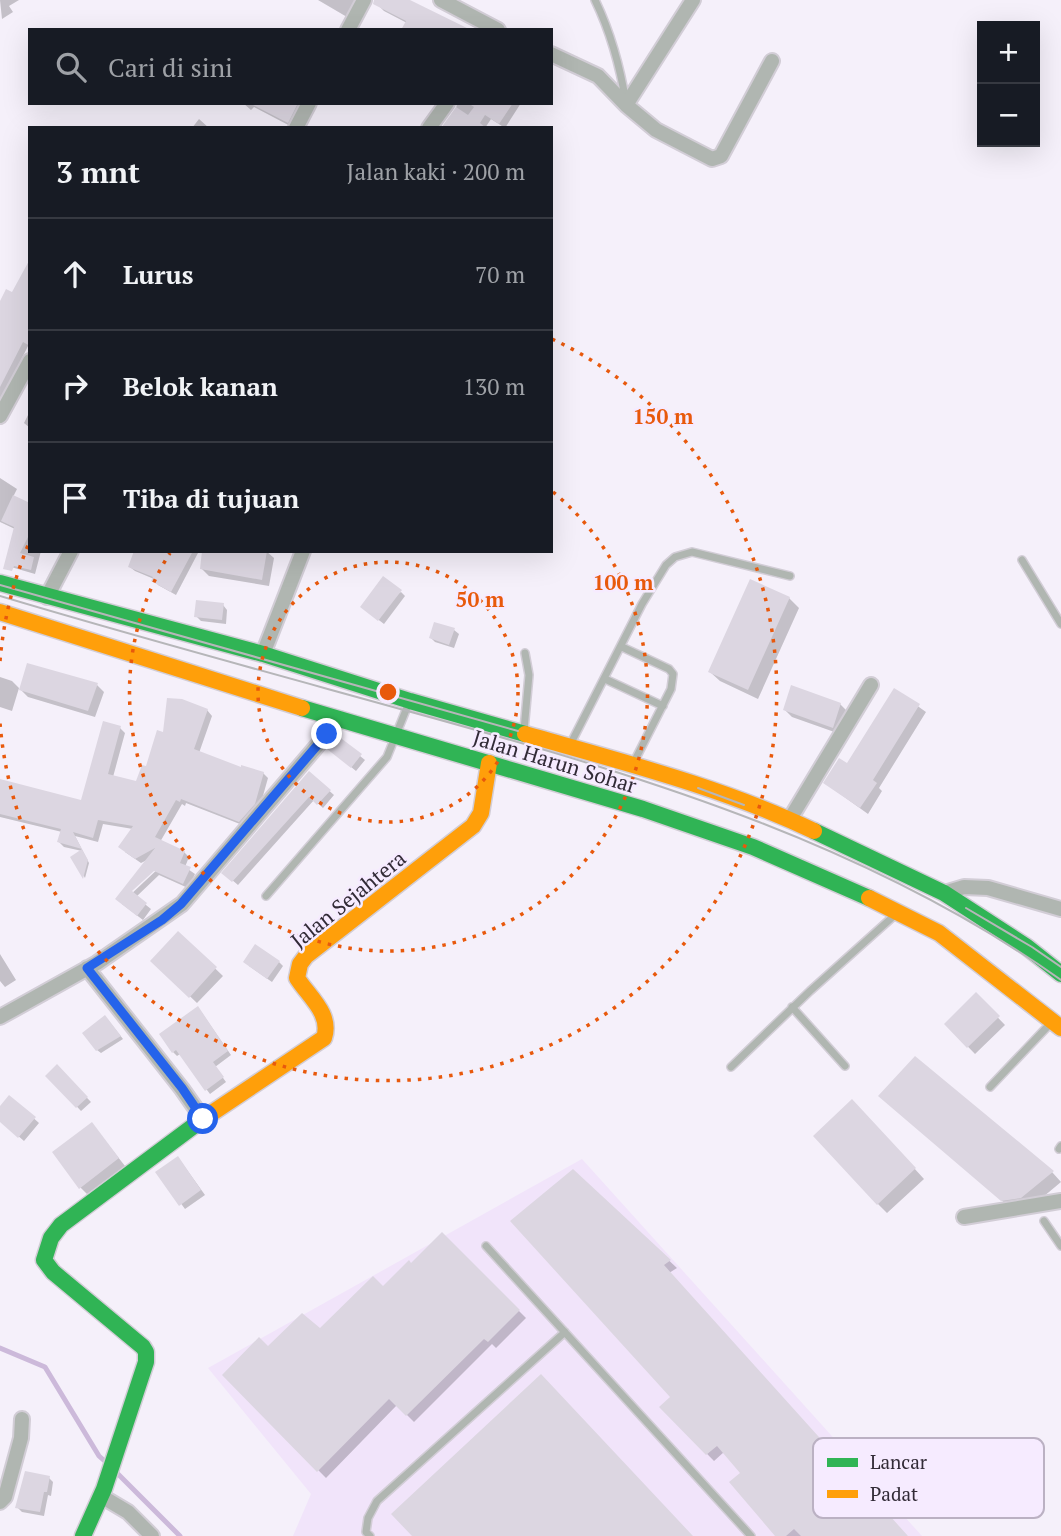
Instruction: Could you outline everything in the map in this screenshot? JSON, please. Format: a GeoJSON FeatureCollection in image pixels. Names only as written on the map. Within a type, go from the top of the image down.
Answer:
{"type":"FeatureCollection","features":[{"type":"Feature","properties":{"kind":"main road","name":"Jalan Harun Sohar"},"geometry":{"type":"LineString","coordinates":[[0,583],[263,654],[410,701],[687,781],[790,819],[944,893],[1027,947],[1061,974]]}},
{"type":"Feature","properties":{"kind":"main road","name":"Jalan Harun Sohar"},"geometry":{"type":"LineString","coordinates":[[0,612],[340,719],[643,809],[753,847],[900,912],[939,933],[1057,1025]]}},
{"type":"Feature","properties":{"kind":"main road","name":"Jalan Sejahtera"},"geometry":{"type":"LineString","coordinates":[[103,1492],[146,1362],[146,1352],[53,1272],[44,1260],[51,1238],[61,1224],[203,1119],[324,1038],[328,1030],[327,1020],[297,978],[300,964],[306,956],[473,825],[481,813],[489,763]]}},
{"type":"Feature","properties":{"kind":"main road"},"geometry":{"type":"LineString","coordinates":[[83,1536],[103,1492]]}},
{"type":"Feature","properties":{"kind":"street"},"geometry":{"type":"LineString","coordinates":[[349,28],[364,0]]}},
{"type":"Feature","properties":{"kind":"street"},"geometry":{"type":"LineString","coordinates":[[441,0],[494,28]]}},
{"type":"Feature","properties":{"kind":"street"},"geometry":{"type":"LineString","coordinates":[[626,105],[692,0]]}},
{"type":"Feature","properties":{"kind":"street"},"geometry":{"type":"LineString","coordinates":[[553,55],[598,76],[626,105],[656,130],[707,158],[716,159],[721,156],[772,61]]}},
{"type":"Feature","properties":{"kind":"street"},"geometry":{"type":"LineString","coordinates":[[297,126],[308,105]]}},
{"type":"Feature","properties":{"kind":"street"},"geometry":{"type":"LineString","coordinates":[[430,126],[446,105]]}},
{"type":"Feature","properties":{"kind":"street"},"geometry":{"type":"LineString","coordinates":[[0,416],[28,366]]}},
{"type":"Feature","properties":{"kind":"street"},"geometry":{"type":"LineString","coordinates":[[47,597],[70,553]]}},
{"type":"Feature","properties":{"kind":"street"},"geometry":{"type":"LineString","coordinates":[[263,654],[302,553]]}},
{"type":"Feature","properties":{"kind":"street"},"geometry":{"type":"LineString","coordinates":[[790,819],[872,685]]}},
{"type":"Feature","properties":{"kind":"street"},"geometry":{"type":"LineString","coordinates":[[0,1017],[87,968],[162,920],[181,904],[340,719]]}},
{"type":"Feature","properties":{"kind":"street"},"geometry":{"type":"LineString","coordinates":[[944,893],[964,887],[988,888],[1061,909]]}},
{"type":"Feature","properties":{"kind":"street"},"geometry":{"type":"LineString","coordinates":[[87,968],[182,1088],[203,1119]]}},
{"type":"Feature","properties":{"kind":"street"},"geometry":{"type":"LineString","coordinates":[[964,1217],[1061,1201]]}},
{"type":"Feature","properties":{"kind":"street"},"geometry":{"type":"LineString","coordinates":[[0,1502],[5,1497],[21,1438],[22,1419]]}},
{"type":"Feature","properties":{"kind":"street"},"geometry":{"type":"LineString","coordinates":[[103,1492],[152,1536]]}},
{"type":"Feature","properties":{"kind":"lane"},"geometry":{"type":"LineString","coordinates":[[595,0],[607,26],[621,73],[626,105]]}},
{"type":"Feature","properties":{"kind":"lane"},"geometry":{"type":"LineString","coordinates":[[569,747],[642,604],[666,565],[675,557],[692,552],[790,576]]}},
{"type":"Feature","properties":{"kind":"lane"},"geometry":{"type":"LineString","coordinates":[[1022,561],[1061,624]]}},
{"type":"Feature","properties":{"kind":"lane"},"geometry":{"type":"LineString","coordinates":[[622,647],[668,669],[673,674],[674,682],[632,766]]}},
{"type":"Feature","properties":{"kind":"lane"},"geometry":{"type":"LineString","coordinates":[[524,734],[529,675],[525,653]]}},
{"type":"Feature","properties":{"kind":"lane"},"geometry":{"type":"LineString","coordinates":[[605,679],[663,706]]}},
{"type":"Feature","properties":{"kind":"lane"},"geometry":{"type":"LineString","coordinates":[[266,896],[387,757],[410,701]]}},
{"type":"Feature","properties":{"kind":"lane"},"geometry":{"type":"LineString","coordinates":[[731,1067],[792,1007],[900,912]]}},
{"type":"Feature","properties":{"kind":"lane"},"geometry":{"type":"LineString","coordinates":[[792,1007],[845,1066]]}},
{"type":"Feature","properties":{"kind":"lane"},"geometry":{"type":"LineString","coordinates":[[990,1087],[1057,1025]]}},
{"type":"Feature","properties":{"kind":"lane"},"geometry":{"type":"LineString","coordinates":[[1044,1221],[1061,1247]]}},
{"type":"Feature","properties":{"kind":"lane"},"geometry":{"type":"LineString","coordinates":[[486,1246],[751,1536]]}},
{"type":"Feature","properties":{"kind":"lane"},"geometry":{"type":"LineString","coordinates":[[370,1536],[366,1532],[368,1518],[377,1501],[565,1332]]}},
{"type":"Feature","properties":{"kind":"shaded area"},"geometry":{"type":"Polygon","coordinates":[[[582,1159],[834,1438],[813,1438],[813,1518],[906,1518],[922,1536],[293,1536],[311,1494],[208,1368],[582,1159]]]}},
{"type":"Feature","properties":{"kind":"building"},"geometry":{"type":"Polygon","coordinates":[[[374,0],[410,0],[467,28],[402,28],[406,21],[373,4],[374,0]]]}},
{"type":"Feature","properties":{"kind":"building"},"geometry":{"type":"Polygon","coordinates":[[[253,105],[297,105],[288,123],[253,105]]]}},
{"type":"Feature","properties":{"kind":"building"},"geometry":{"type":"Polygon","coordinates":[[[471,105],[512,105],[499,124],[485,115],[480,123],[484,126],[442,126],[456,107],[468,115],[474,107],[471,105]]]}},
{"type":"Feature","properties":{"kind":"building"},"geometry":{"type":"Polygon","coordinates":[[[28,263],[28,345],[23,342],[0,387],[0,301],[6,289],[12,292],[28,263]]]}},
{"type":"Feature","properties":{"kind":"building"},"geometry":{"type":"Polygon","coordinates":[[[13,495],[28,502],[28,537],[20,553],[34,557],[31,570],[14,566],[12,571],[3,569],[14,527],[1,521],[13,495]]]}},
{"type":"Feature","properties":{"kind":"building"},"geometry":{"type":"Polygon","coordinates":[[[133,553],[192,553],[171,592],[151,581],[153,577],[128,567],[133,553]]]}},
{"type":"Feature","properties":{"kind":"building"},"geometry":{"type":"Polygon","coordinates":[[[202,553],[267,553],[262,580],[200,569],[202,553]]]}},
{"type":"Feature","properties":{"kind":"building"},"geometry":{"type":"Polygon","coordinates":[[[383,576],[402,590],[378,621],[360,607],[383,576]]]}},
{"type":"Feature","properties":{"kind":"building"},"geometry":{"type":"Polygon","coordinates":[[[750,579],[790,597],[748,690],[708,672],[750,579]]]}},
{"type":"Feature","properties":{"kind":"building"},"geometry":{"type":"Polygon","coordinates":[[[196,600],[224,603],[222,620],[194,617],[196,600]]]}},
{"type":"Feature","properties":{"kind":"building"},"geometry":{"type":"Polygon","coordinates":[[[434,622],[455,628],[449,645],[429,638],[434,622]]]}},
{"type":"Feature","properties":{"kind":"building"},"geometry":{"type":"Polygon","coordinates":[[[27,663],[98,683],[88,711],[19,690],[27,663]]]}},
{"type":"Feature","properties":{"kind":"building"},"geometry":{"type":"Polygon","coordinates":[[[791,685],[841,703],[833,728],[783,710],[791,685]]]}},
{"type":"Feature","properties":{"kind":"building"},"geometry":{"type":"Polygon","coordinates":[[[894,688],[920,704],[873,780],[877,783],[860,808],[823,783],[839,758],[847,763],[894,688]]]}},
{"type":"Feature","properties":{"kind":"building"},"geometry":{"type":"Polygon","coordinates":[[[167,698],[182,699],[208,709],[194,749],[241,767],[264,772],[255,804],[239,822],[181,799],[180,802],[176,800],[155,837],[185,851],[180,863],[191,867],[183,884],[154,871],[132,891],[147,903],[137,916],[115,899],[155,848],[135,859],[118,847],[133,826],[98,820],[93,838],[73,832],[82,849],[57,842],[61,829],[0,814],[0,779],[81,800],[103,721],[121,726],[108,774],[136,781],[142,765],[146,766],[157,730],[163,732],[167,698]]]}},
{"type":"Feature","properties":{"kind":"building"},"geometry":{"type":"Polygon","coordinates":[[[338,736],[362,754],[351,768],[327,749],[338,736]]]}},
{"type":"Feature","properties":{"kind":"building"},"geometry":{"type":"Polygon","coordinates":[[[309,771],[331,790],[317,805],[309,797],[232,882],[221,873],[309,771]]]}},
{"type":"Feature","properties":{"kind":"building"},"geometry":{"type":"Polygon","coordinates":[[[82,849],[88,860],[83,879],[70,857],[82,849]]]}},
{"type":"Feature","properties":{"kind":"building"},"geometry":{"type":"Polygon","coordinates":[[[178,931],[217,967],[189,998],[150,961],[178,931]]]}},
{"type":"Feature","properties":{"kind":"building"},"geometry":{"type":"Polygon","coordinates":[[[255,944],[280,961],[267,979],[243,962],[255,944]]]}},
{"type":"Feature","properties":{"kind":"building"},"geometry":{"type":"Polygon","coordinates":[[[976,992],[1000,1016],[967,1048],[944,1024],[976,992]]]}},
{"type":"Feature","properties":{"kind":"building"},"geometry":{"type":"Polygon","coordinates":[[[198,1006],[228,1051],[213,1062],[224,1077],[205,1091],[176,1050],[172,1053],[159,1034],[198,1006]]]}},
{"type":"Feature","properties":{"kind":"building"},"geometry":{"type":"Polygon","coordinates":[[[105,1015],[121,1036],[96,1051],[82,1033],[105,1015]]]}},
{"type":"Feature","properties":{"kind":"building"},"geometry":{"type":"Polygon","coordinates":[[[915,1056],[1054,1171],[1021,1198],[1001,1201],[878,1096],[915,1056]]]}},
{"type":"Feature","properties":{"kind":"building"},"geometry":{"type":"Polygon","coordinates":[[[57,1064],[88,1097],[76,1108],[45,1076],[57,1064]]]}},
{"type":"Feature","properties":{"kind":"building"},"geometry":{"type":"Polygon","coordinates":[[[9,1095],[36,1117],[18,1138],[0,1122],[0,1106],[9,1095]]]}},
{"type":"Feature","properties":{"kind":"building"},"geometry":{"type":"Polygon","coordinates":[[[852,1099],[916,1168],[877,1205],[813,1136],[852,1099]]]}},
{"type":"Feature","properties":{"kind":"building"},"geometry":{"type":"Polygon","coordinates":[[[92,1122],[119,1158],[79,1189],[52,1152],[92,1122]]]}},
{"type":"Feature","properties":{"kind":"building"},"geometry":{"type":"Polygon","coordinates":[[[178,1156],[201,1190],[179,1206],[155,1172],[178,1156]]]}},
{"type":"Feature","properties":{"kind":"building"},"geometry":{"type":"Polygon","coordinates":[[[573,1169],[671,1260],[664,1265],[820,1438],[813,1438],[813,1518],[892,1518],[908,1536],[801,1536],[794,1529],[786,1536],[775,1536],[729,1482],[740,1473],[717,1446],[706,1455],[659,1407],[670,1397],[510,1221],[573,1169]]]}},
{"type":"Feature","properties":{"kind":"building"},"geometry":{"type":"Polygon","coordinates":[[[442,1232],[520,1310],[488,1342],[484,1339],[406,1416],[389,1399],[317,1472],[222,1375],[259,1337],[268,1346],[302,1313],[320,1328],[373,1276],[383,1286],[442,1232]]]}},
{"type":"Feature","properties":{"kind":"building"},"geometry":{"type":"Polygon","coordinates":[[[541,1374],[693,1536],[412,1536],[391,1514],[541,1374]]]}},
{"type":"Feature","properties":{"kind":"building"},"geometry":{"type":"Polygon","coordinates":[[[25,1471],[50,1476],[40,1512],[15,1508],[25,1471]]]}},
{"type":"Feature","properties":{"kind":"waterway"},"geometry":{"type":"LineString","coordinates":[[0,1348],[45,1367],[99,1456],[108,1464]]}},
{"type":"Feature","properties":{"kind":"waterway"},"geometry":{"type":"LineString","coordinates":[[115,1471],[180,1536]]}},
{"type":"Feature","properties":{"kind":"tram line"},"geometry":{"type":"LineString","coordinates":[[0,585],[518,731]]}},
{"type":"Feature","properties":{"kind":"tram line"},"geometry":{"type":"LineString","coordinates":[[0,596],[515,741],[679,793],[838,855],[915,892],[989,933],[1061,980]]}},
{"type":"Feature","properties":{"kind":"tram line"},"geometry":{"type":"LineString","coordinates":[[698,788],[744,805]]}},
{"type":"Feature","properties":{"kind":"tram line"},"geometry":{"type":"LineString","coordinates":[[966,908],[1061,967]]}},
{"type":"Feature","properties":{"kind":"traffic: fast"},"geometry":{"type":"LineString","coordinates":[[0,583],[263,654],[525,734]]}},
{"type":"Feature","properties":{"kind":"traffic: fast"},"geometry":{"type":"LineString","coordinates":[[302,708],[643,809],[753,847],[869,898]]}},
{"type":"Feature","properties":{"kind":"traffic: fast"},"geometry":{"type":"LineString","coordinates":[[814,831],[944,893],[1027,947],[1061,974]]}},
{"type":"Feature","properties":{"kind":"traffic: fast"},"geometry":{"type":"LineString","coordinates":[[83,1536],[104,1489],[146,1362],[146,1352],[53,1272],[44,1260],[51,1238],[61,1225],[203,1119]]}},
{"type":"Feature","properties":{"kind":"traffic: slow"},"geometry":{"type":"LineString","coordinates":[[0,612],[302,708]]}},
{"type":"Feature","properties":{"kind":"traffic: slow"},"geometry":{"type":"LineString","coordinates":[[525,734],[708,788],[814,831]]}},
{"type":"Feature","properties":{"kind":"traffic: slow"},"geometry":{"type":"LineString","coordinates":[[203,1119],[324,1038],[326,1029],[322,1013],[297,978],[300,964],[306,956],[473,826],[481,813],[489,763]]}},
{"type":"Feature","properties":{"kind":"traffic: slow"},"geometry":{"type":"LineString","coordinates":[[869,898],[939,933],[1061,1028]]}},
{"type":"Feature","properties":{"kind":"route"},"geometry":{"type":"LineString","coordinates":[[203,1119],[182,1088],[87,968],[162,920],[181,904],[327,734]]}}]}
